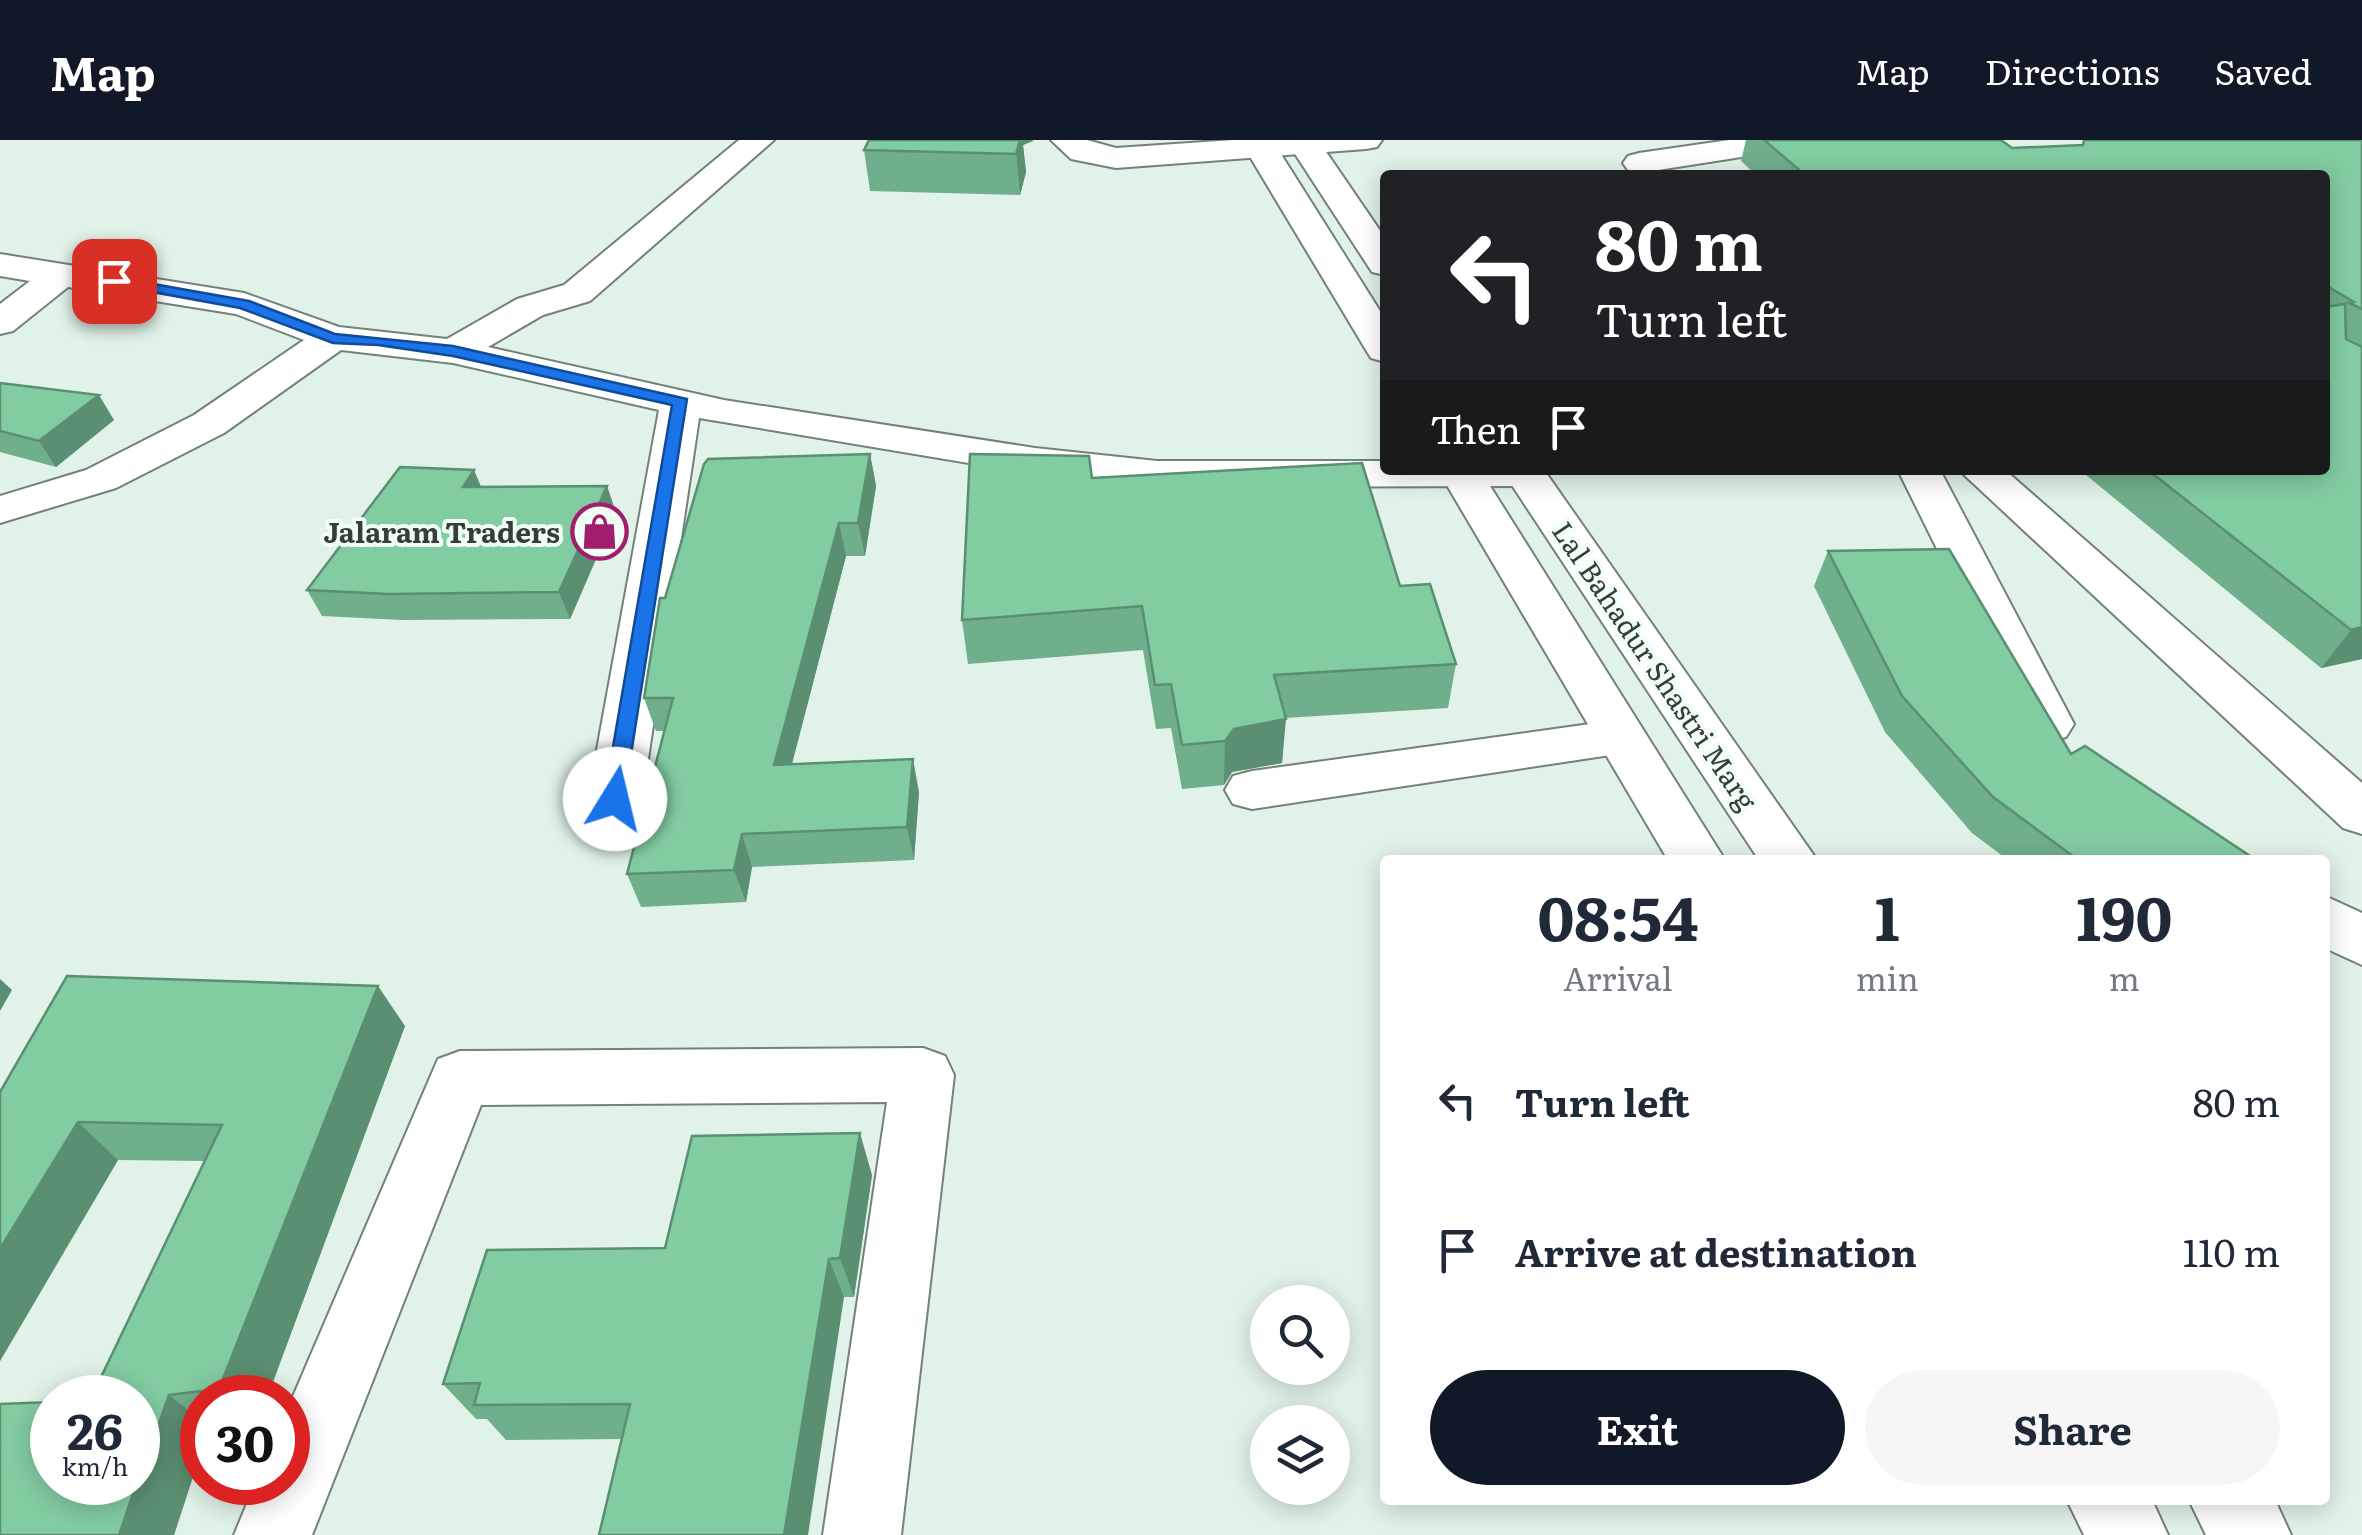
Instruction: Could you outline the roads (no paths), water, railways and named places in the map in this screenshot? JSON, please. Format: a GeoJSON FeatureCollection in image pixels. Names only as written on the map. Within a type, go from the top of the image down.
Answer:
{"type":"FeatureCollection","features":[{"type":"Feature","properties":{"kind":"street"},"geometry":{"type":"LineString","coordinates":[[453,351],[530,307],[577,293],[758,140]]}},
{"type":"Feature","properties":{"kind":"street"},"geometry":{"type":"LineString","coordinates":[[1035,158],[1070,143],[1116,158],[1366,140]]}},
{"type":"Feature","properties":{"kind":"street"},"geometry":{"type":"LineString","coordinates":[[1612,140],[1646,169],[1793,140]]}},
{"type":"Feature","properties":{"kind":"street"},"geometry":{"type":"LineString","coordinates":[[1305,144],[1380,256]]}},
{"type":"Feature","properties":{"kind":"street"},"geometry":{"type":"LineString","coordinates":[[1259,145],[1380,342]]}},
{"type":"Feature","properties":{"kind":"street"},"geometry":{"type":"LineString","coordinates":[[0,265],[244,304],[333,338],[453,351],[681,402],[1035,461],[1157,474],[1380,473]]}},
{"type":"Feature","properties":{"kind":"street"},"geometry":{"type":"LineString","coordinates":[[0,323],[61,274]]}},
{"type":"Feature","properties":{"kind":"street"},"geometry":{"type":"LineString","coordinates":[[0,510],[101,479],[209,424],[333,338]]}},
{"type":"Feature","properties":{"kind":"street"},"geometry":{"type":"LineString","coordinates":[[615,799],[681,402]]}},
{"type":"Feature","properties":{"kind":"street"},"geometry":{"type":"LineString","coordinates":[[1462,475],[1694,855]]}},
{"type":"Feature","properties":{"kind":"street","name":"Lal Bahadur Shastri Marg"},"geometry":{"type":"LineString","coordinates":[[1526,475],[1787,855]]}},
{"type":"Feature","properties":{"kind":"street"},"geometry":{"type":"LineString","coordinates":[[1921,475],[2062,753],[2078,763]]}},
{"type":"Feature","properties":{"kind":"street"},"geometry":{"type":"LineString","coordinates":[[1986,475],[2362,814]]}},
{"type":"Feature","properties":{"kind":"street"},"geometry":{"type":"LineString","coordinates":[[1252,790],[1619,738]]}},
{"type":"Feature","properties":{"kind":"street"},"geometry":{"type":"LineString","coordinates":[[2330,922],[2362,942]]}},
{"type":"Feature","properties":{"kind":"street"},"geometry":{"type":"LineString","coordinates":[[273,1535],[460,1078],[923,1075],[862,1535]]}},
{"type":"Feature","properties":{"kind":"street"},"geometry":{"type":"LineString","coordinates":[[2109,1505],[2129,1535]]}},
{"type":"Feature","properties":{"kind":"street"},"geometry":{"type":"LineString","coordinates":[[2231,1505],[2252,1535]]}},
{"type":"Feature","properties":{"kind":"place","name":"Jalaram Traders"},"geometry":{"type":"Point","coordinates":[599,531]}}]}
